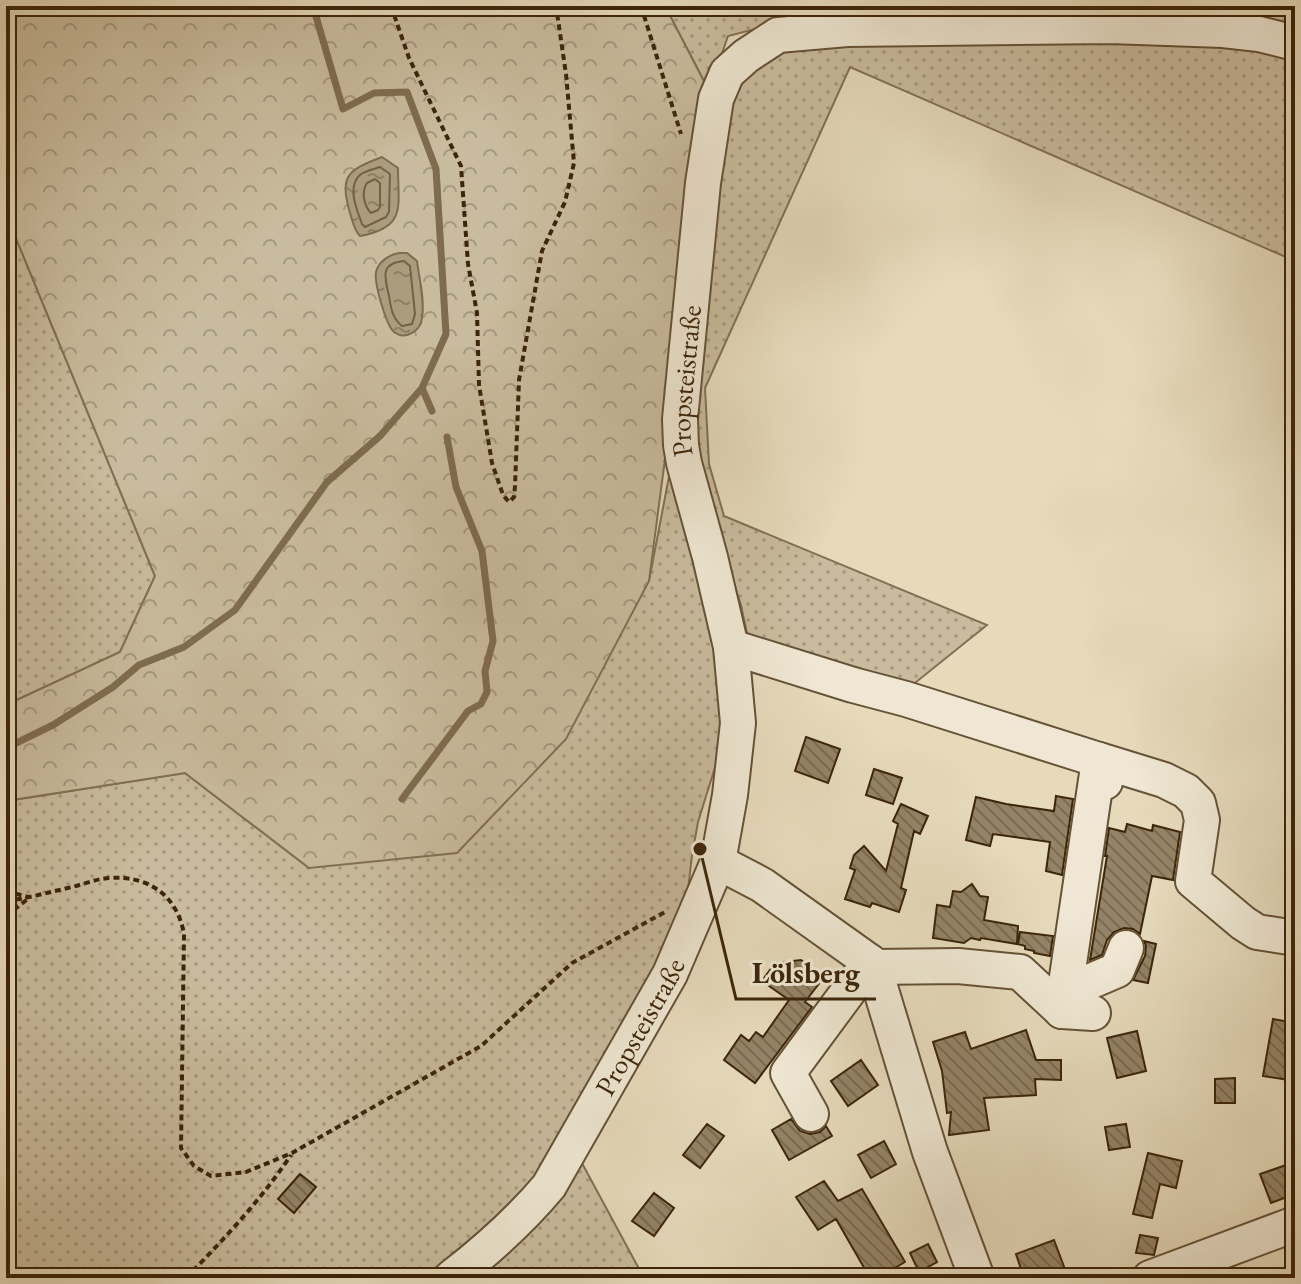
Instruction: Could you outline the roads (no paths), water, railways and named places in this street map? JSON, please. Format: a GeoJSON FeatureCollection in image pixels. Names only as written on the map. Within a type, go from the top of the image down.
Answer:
{"type":"FeatureCollection","features":[{"type":"Feature","properties":{"kind":"street","name":"Propsteistraße"},"geometry":{"type":"LineString","coordinates":[[451,1278],[501,1238],[549,1186],[670,974],[718,862],[738,723],[731,647],[684,463],[680,432],[703,183],[716,99],[727,73],[778,35],[847,29],[1124,27],[1223,30],[1259,34],[1295,43]]}},
{"type":"Feature","properties":{"kind":"street"},"geometry":{"type":"LineString","coordinates":[[731,647],[1164,780],[1186,791],[1198,803],[1202,820],[1193,881],[1257,932],[1295,938]]}},
{"type":"Feature","properties":{"kind":"street"},"geometry":{"type":"LineString","coordinates":[[1099,760],[1111,800]]}},
{"type":"Feature","properties":{"kind":"street"},"geometry":{"type":"LineString","coordinates":[[1078,1012],[1099,760]]}},
{"type":"Feature","properties":{"kind":"street"},"geometry":{"type":"LineString","coordinates":[[718,862],[762,885],[872,964],[958,966],[1020,972],[1078,1012]]}},
{"type":"Feature","properties":{"kind":"street"},"geometry":{"type":"LineString","coordinates":[[1078,1012],[1089,982],[1117,970],[1126,948]]}},
{"type":"Feature","properties":{"kind":"street"},"geometry":{"type":"LineString","coordinates":[[811,1114],[788,1073],[872,964]]}},
{"type":"Feature","properties":{"kind":"street"},"geometry":{"type":"LineString","coordinates":[[872,964],[930,1152],[977,1278]]}},
{"type":"Feature","properties":{"kind":"street"},"geometry":{"type":"LineString","coordinates":[[1150,1278],[1295,1224]]}},
{"type":"Feature","properties":{"kind":"water"},"geometry":{"type":"Polygon","coordinates":[[[382,157],[398,168],[397,213],[386,227],[360,236],[350,213],[346,182],[354,170],[382,157]]]}},
{"type":"Feature","properties":{"kind":"water"},"geometry":{"type":"Polygon","coordinates":[[[399,253],[407,253],[417,261],[423,304],[419,327],[408,335],[394,332],[379,294],[376,277],[377,268],[382,262],[399,253]]]}},
{"type":"Feature","properties":{"kind":"waterway"},"geometry":{"type":"LineString","coordinates":[[313,6],[343,109],[374,93],[407,92],[436,169],[446,334],[422,388],[432,411]]}},
{"type":"Feature","properties":{"kind":"waterway"},"geometry":{"type":"LineString","coordinates":[[6,748],[53,725],[113,687],[139,665],[184,647],[235,610],[327,482],[380,436],[422,388]]}},
{"type":"Feature","properties":{"kind":"waterway"},"geometry":{"type":"LineString","coordinates":[[402,799],[468,711],[481,704],[487,692],[485,671],[493,641],[482,551],[456,487],[447,437]]}},
{"type":"Feature","properties":{"kind":"place","name":"Lölsberg"},"geometry":{"type":"Point","coordinates":[700,849]}}]}
